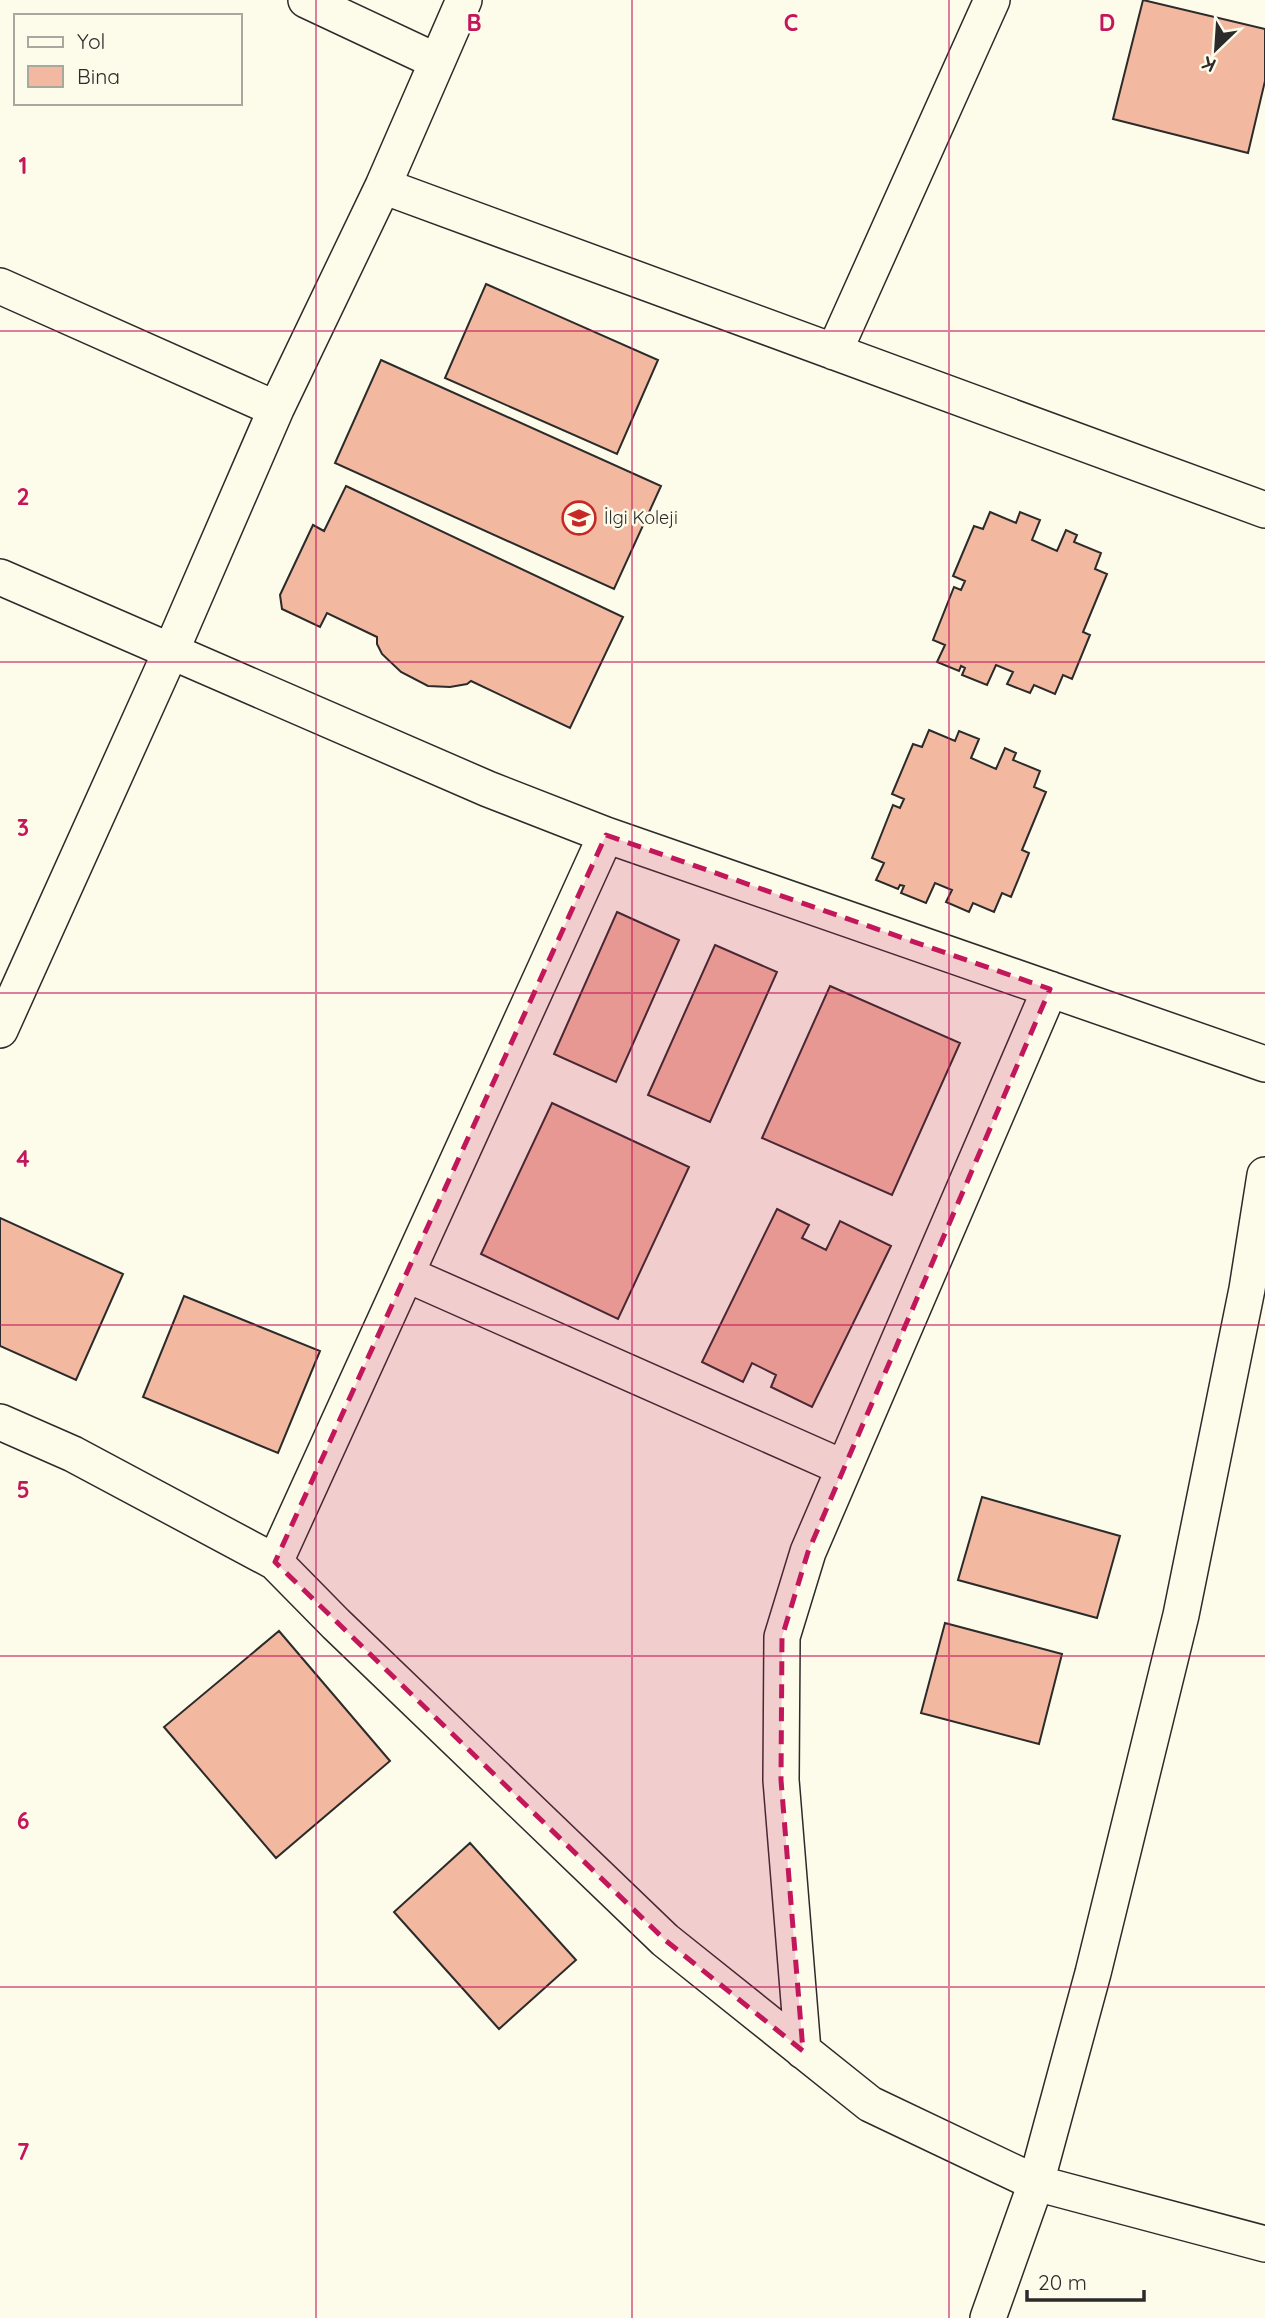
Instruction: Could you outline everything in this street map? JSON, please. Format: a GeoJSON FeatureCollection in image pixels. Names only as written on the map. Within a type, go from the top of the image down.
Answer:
{"type":"FeatureCollection","features":[{"type":"Feature","properties":{"kind":"street"},"geometry":{"type":"LineString","coordinates":[[306,0],[436,61]]}},
{"type":"Feature","properties":{"kind":"street"},"geometry":{"type":"LineString","coordinates":[[0,1030],[171,651],[276,409],[383,186],[464,0]]}},
{"type":"Feature","properties":{"kind":"street"},"geometry":{"type":"LineString","coordinates":[[834,352],[992,0]]}},
{"type":"Feature","properties":{"kind":"street"},"geometry":{"type":"LineString","coordinates":[[383,186],[1265,510]]}},
{"type":"Feature","properties":{"kind":"street"},"geometry":{"type":"LineString","coordinates":[[0,286],[276,409]]}},
{"type":"Feature","properties":{"kind":"street"},"geometry":{"type":"LineString","coordinates":[[0,577],[488,789],[606,835],[1265,1064]]}},
{"type":"Feature","properties":{"kind":"street"},"geometry":{"type":"LineString","coordinates":[[275,1562],[606,835]]}},
{"type":"Feature","properties":{"kind":"street"},"geometry":{"type":"LineString","coordinates":[[803,2051],[781,1780],[782,1637],[808,1552],[1050,989]]}},
{"type":"Feature","properties":{"kind":"street"},"geometry":{"type":"LineString","coordinates":[[988,2318],[1036,2183],[1093,1973],[1181,1615],[1247,1289],[1265,1175]]}},
{"type":"Feature","properties":{"kind":"street"},"geometry":{"type":"LineString","coordinates":[[406,1274],[844,1468]]}},
{"type":"Feature","properties":{"kind":"street"},"geometry":{"type":"LineString","coordinates":[[0,1422],[73,1454],[275,1562],[665,1940],[870,2104],[1036,2183],[1265,2245]]}},
{"type":"Feature","properties":{"kind":"highlighted area"},"geometry":{"type":"Polygon","coordinates":[[[606,835],[1050,989],[808,1552],[782,1637],[781,1780],[803,2051],[665,1940],[275,1562],[606,835]]]}},
{"type":"Feature","properties":{"kind":"building"},"geometry":{"type":"Polygon","coordinates":[[[1143,0],[1265,29],[1265,81],[1248,153],[1113,119],[1143,0]]]}},
{"type":"Feature","properties":{"kind":"building"},"geometry":{"type":"Polygon","coordinates":[[[486,284],[658,360],[617,454],[445,378],[486,284]]]}},
{"type":"Feature","properties":{"kind":"building"},"geometry":{"type":"Polygon","coordinates":[[[381,360],[661,486],[614,589],[335,463],[381,360]]]}},
{"type":"Feature","properties":{"kind":"building"},"geometry":{"type":"Polygon","coordinates":[[[346,486],[623,617],[570,728],[471,681],[450,687],[428,686],[401,672],[382,654],[377,637],[327,613],[320,627],[282,609],[280,595],[313,525],[324,531],[346,486]]]}},
{"type":"Feature","properties":{"kind":"building"},"geometry":{"type":"Polygon","coordinates":[[[990,512],[1016,523],[1020,512],[1040,520],[1032,540],[1057,551],[1066,530],[1077,535],[1074,542],[1101,553],[1095,569],[1107,574],[1083,632],[1090,635],[1072,679],[1063,675],[1055,694],[1034,685],[1030,693],[1007,684],[1013,672],[996,665],[987,685],[962,675],[965,668],[961,666],[959,671],[937,662],[945,645],[933,640],[954,587],[961,590],[965,581],[953,576],[974,526],[983,529],[990,512]]]}},
{"type":"Feature","properties":{"kind":"building"},"geometry":{"type":"Polygon","coordinates":[[[929,730],[955,741],[959,731],[979,739],[971,758],[996,769],[1005,748],[1016,753],[1013,760],[1040,771],[1034,787],[1046,792],[1022,850],[1029,853],[1011,897],[1002,893],[994,912],[973,903],[969,912],[946,902],[952,890],[935,883],[926,903],[901,893],[904,886],[900,885],[898,889],[876,880],[884,863],[872,858],[893,805],[900,808],[904,799],[892,794],[913,744],[922,747],[929,730]]]}},
{"type":"Feature","properties":{"kind":"building"},"geometry":{"type":"Polygon","coordinates":[[[617,912],[679,940],[616,1082],[554,1054],[617,912]]]}},
{"type":"Feature","properties":{"kind":"building"},"geometry":{"type":"Polygon","coordinates":[[[715,945],[777,972],[710,1122],[648,1095],[715,945]]]}},
{"type":"Feature","properties":{"kind":"building"},"geometry":{"type":"Polygon","coordinates":[[[830,986],[960,1043],[892,1195],[762,1138],[830,986]]]}},
{"type":"Feature","properties":{"kind":"building"},"geometry":{"type":"Polygon","coordinates":[[[552,1103],[689,1167],[618,1319],[481,1254],[552,1103]]]}},
{"type":"Feature","properties":{"kind":"building"},"geometry":{"type":"Polygon","coordinates":[[[777,1209],[809,1225],[802,1238],[826,1250],[840,1221],[891,1246],[812,1407],[771,1387],[776,1375],[752,1363],[743,1382],[702,1362],[777,1209]]]}},
{"type":"Feature","properties":{"kind":"building"},"geometry":{"type":"Polygon","coordinates":[[[0,1218],[123,1274],[76,1380],[0,1346],[0,1218]]]}},
{"type":"Feature","properties":{"kind":"building"},"geometry":{"type":"Polygon","coordinates":[[[184,1296],[320,1351],[278,1453],[143,1397],[184,1296]]]}},
{"type":"Feature","properties":{"kind":"building"},"geometry":{"type":"Polygon","coordinates":[[[982,1497],[1120,1536],[1097,1618],[958,1580],[982,1497]]]}},
{"type":"Feature","properties":{"kind":"building"},"geometry":{"type":"Polygon","coordinates":[[[945,1623],[1062,1654],[1039,1744],[921,1713],[945,1623]]]}},
{"type":"Feature","properties":{"kind":"building"},"geometry":{"type":"Polygon","coordinates":[[[279,1631],[390,1761],[276,1858],[164,1727],[279,1631]]]}},
{"type":"Feature","properties":{"kind":"building"},"geometry":{"type":"Polygon","coordinates":[[[470,1843],[576,1960],[499,2029],[394,1912],[470,1843]]]}},
{"type":"Feature","properties":{"kind":"place","name":"İlgi Koleji"},"geometry":{"type":"Point","coordinates":[579,518]}}]}
